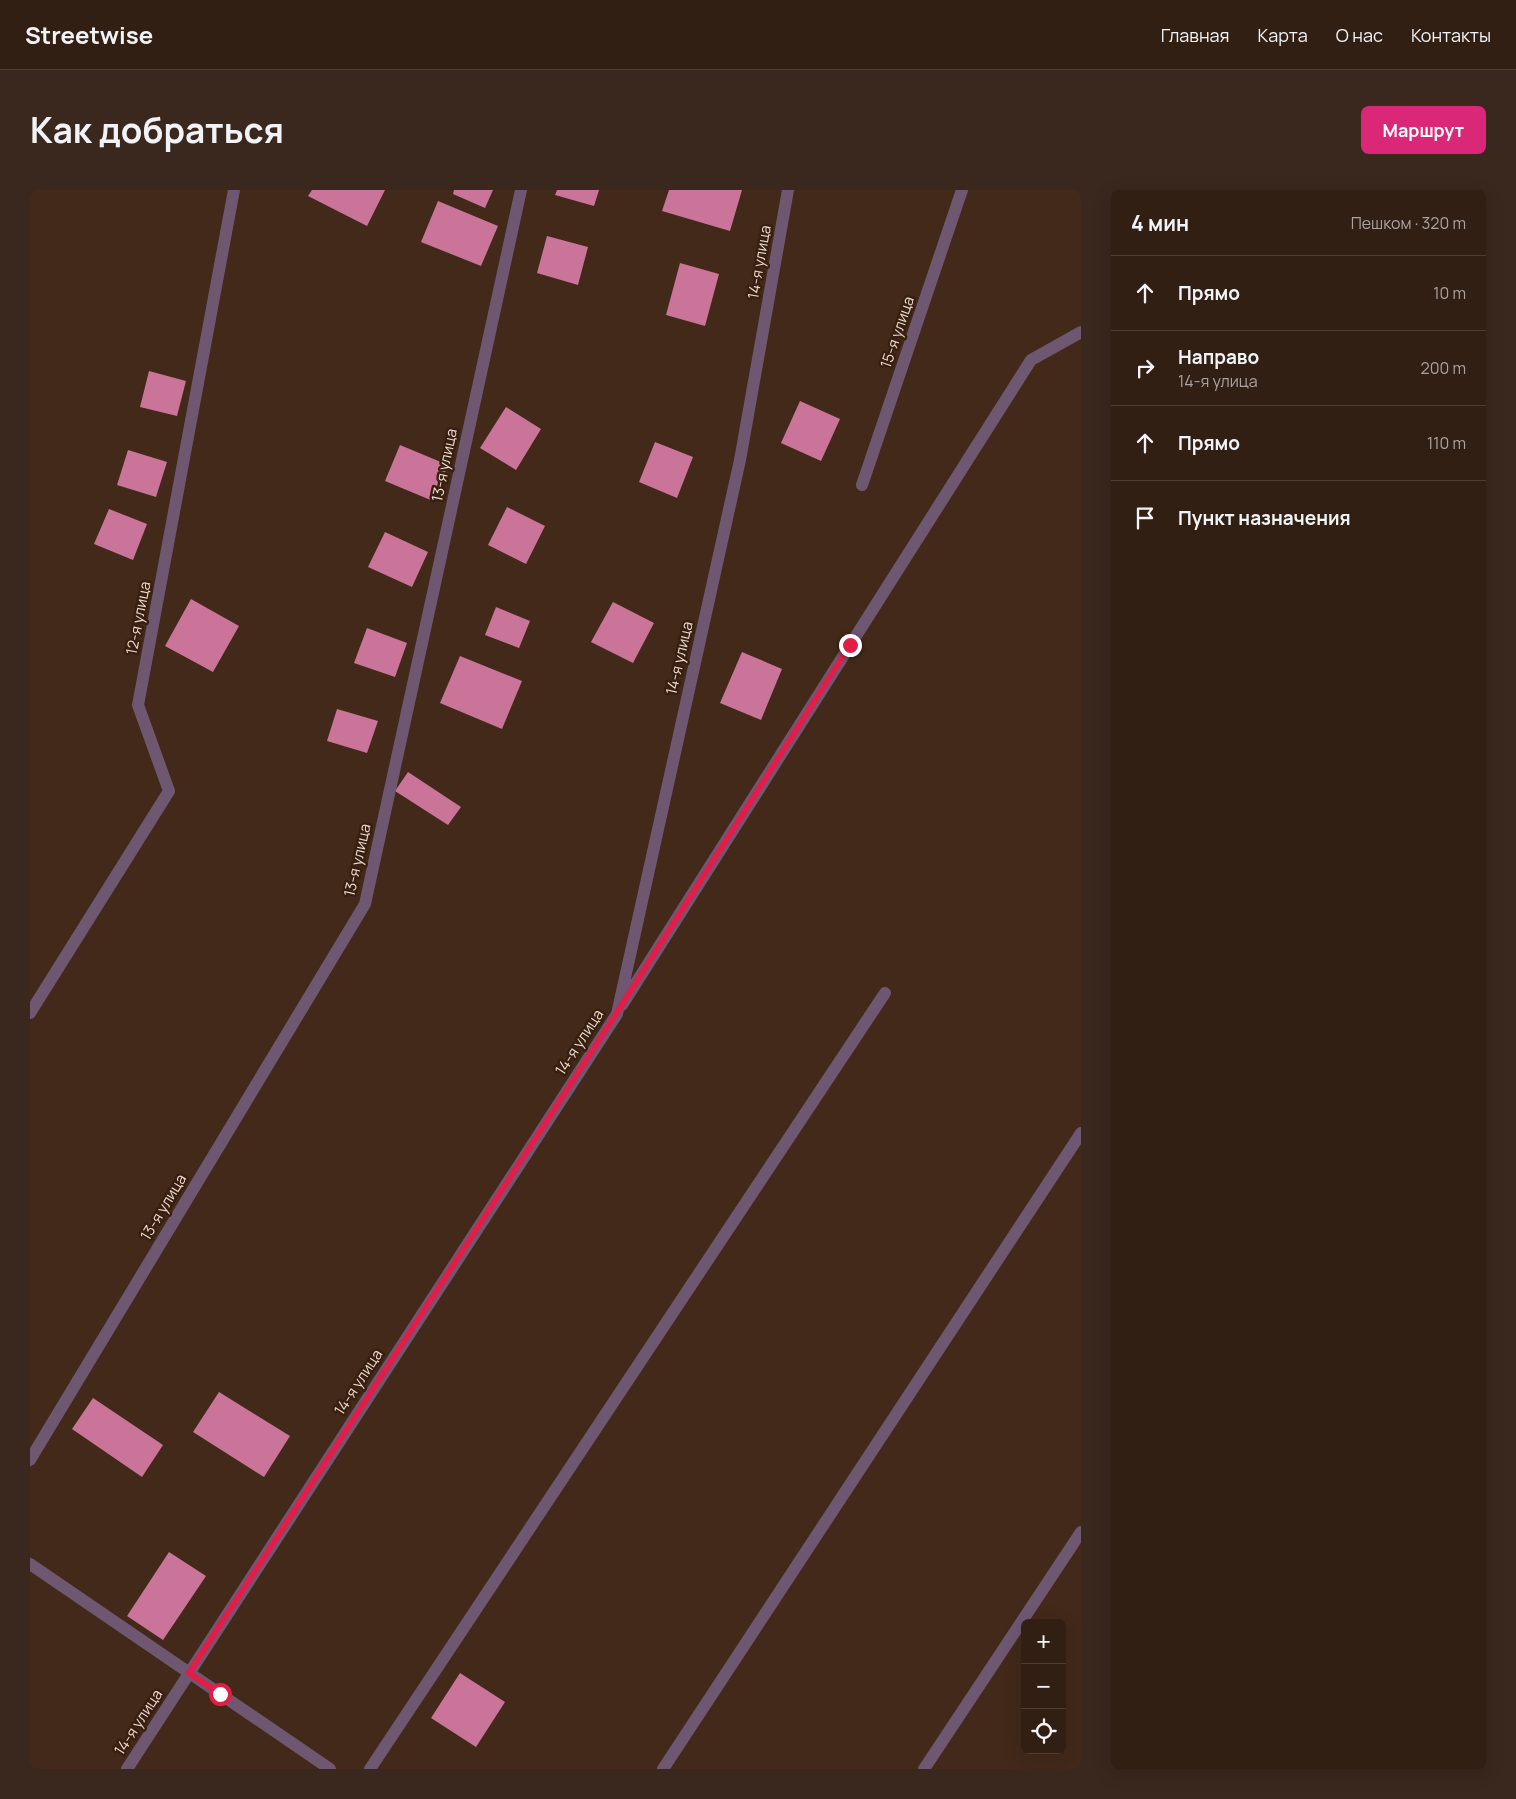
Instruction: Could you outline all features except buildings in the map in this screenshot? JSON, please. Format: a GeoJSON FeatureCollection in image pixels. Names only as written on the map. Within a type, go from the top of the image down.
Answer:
{"type":"FeatureCollection","features":[{"type":"Feature","properties":{"kind":"street","name":"12-я улица"},"geometry":{"type":"LineString","coordinates":[[30,1013],[169,792],[138,704],[234,190]]}},
{"type":"Feature","properties":{"kind":"street","name":"13-я улица"},"geometry":{"type":"LineString","coordinates":[[30,1460],[364,904],[521,190]]}},
{"type":"Feature","properties":{"kind":"street","name":"14-я улица"},"geometry":{"type":"LineString","coordinates":[[127,1769],[616,1014],[740,460],[788,190]]}},
{"type":"Feature","properties":{"kind":"street","name":"15-я улица"},"geometry":{"type":"LineString","coordinates":[[862,485],[962,190]]}},
{"type":"Feature","properties":{"kind":"street"},"geometry":{"type":"LineString","coordinates":[[616,1014],[1031,360],[1081,332]]}},
{"type":"Feature","properties":{"kind":"street"},"geometry":{"type":"LineString","coordinates":[[370,1769],[885,993]]}},
{"type":"Feature","properties":{"kind":"street"},"geometry":{"type":"LineString","coordinates":[[663,1769],[1081,1134]]}},
{"type":"Feature","properties":{"kind":"street"},"geometry":{"type":"LineString","coordinates":[[924,1769],[1081,1532]]}},
{"type":"Feature","properties":{"kind":"street"},"geometry":{"type":"LineString","coordinates":[[30,1564],[330,1769]]}},
{"type":"Feature","properties":{"kind":"route"},"geometry":{"type":"LineString","coordinates":[[220,1694],[189,1673],[616,1014],[850,645]]}}]}
